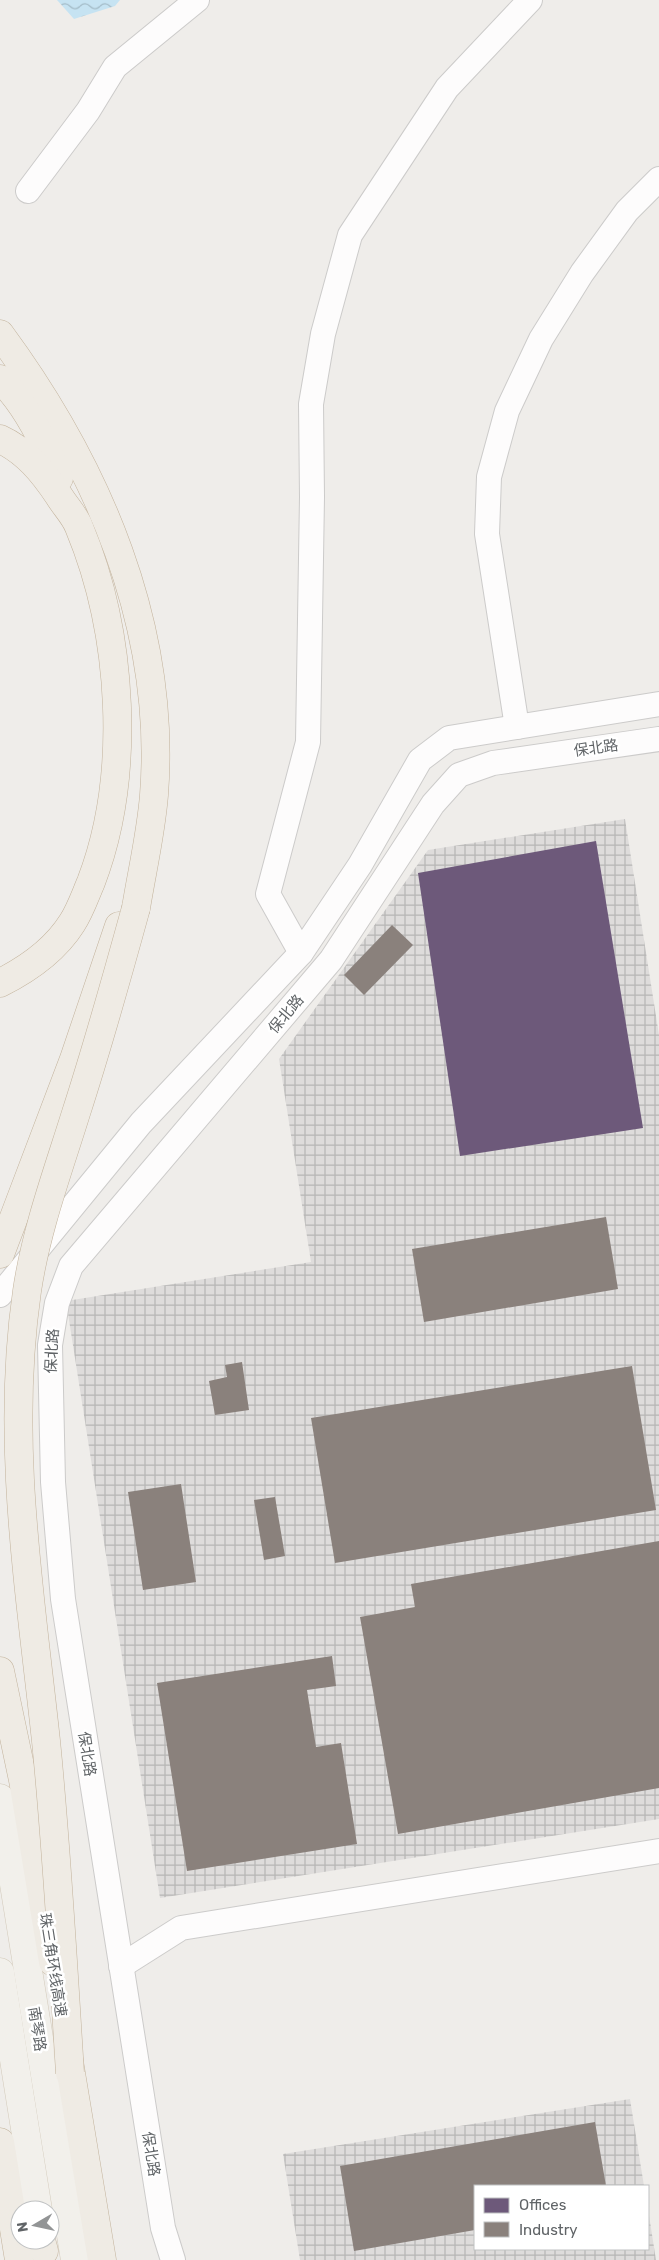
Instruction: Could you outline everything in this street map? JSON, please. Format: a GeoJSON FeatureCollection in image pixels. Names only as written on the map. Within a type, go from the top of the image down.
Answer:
{"type":"FeatureCollection","features":[{"type":"Feature","properties":{"kind":"highway"},"geometry":{"type":"LineString","coordinates":[[0,334],[43,396],[68,438],[116,540],[132,590],[144,639],[153,694],[154,796],[146,849],[101,1035],[53,1182],[40,1231],[28,1289],[19,1372],[18,1448],[22,1528],[48,1760],[70,2073]]}},
{"type":"Feature","properties":{"kind":"highway"},"geometry":{"type":"LineString","coordinates":[[0,379],[20,404],[36,430],[79,526],[108,624],[114,661],[118,710],[114,775],[108,826],[102,852],[82,905],[72,923],[50,950],[0,983]]}},
{"type":"Feature","properties":{"kind":"highway"},"geometry":{"type":"LineString","coordinates":[[0,439],[30,458],[48,479],[79,526]]}},
{"type":"Feature","properties":{"kind":"highway"},"geometry":{"type":"LineString","coordinates":[[0,1254],[131,907]]}},
{"type":"Feature","properties":{"kind":"highway","name":"珠三角环线高速"},"geometry":{"type":"LineString","coordinates":[[0,1671],[23,1780],[102,2260]]}},
{"type":"Feature","properties":{"kind":"highway"},"geometry":{"type":"LineString","coordinates":[[0,2125],[26,2200]]}},
{"type":"Feature","properties":{"kind":"highway"},"geometry":{"type":"LineString","coordinates":[[0,2142],[19,2260]]}},
{"type":"Feature","properties":{"kind":"main road","name":"南琴路"},"geometry":{"type":"LineString","coordinates":[[0,1798],[75,2260]]}},
{"type":"Feature","properties":{"kind":"main road","name":"南琴路"},"geometry":{"type":"LineString","coordinates":[[0,1972],[36,2200]]}},
{"type":"Feature","properties":{"kind":"street"},"geometry":{"type":"LineString","coordinates":[[28,191],[88,111],[115,67],[197,0]]}},
{"type":"Feature","properties":{"kind":"street"},"geometry":{"type":"LineString","coordinates":[[301,953],[268,894],[308,742],[312,497],[311,404],[322,334],[350,235],[447,88],[530,0]]}},
{"type":"Feature","properties":{"kind":"street"},"geometry":{"type":"LineString","coordinates":[[517,727],[487,534],[489,477],[507,411],[541,340],[582,273],[627,212],[659,180]]}},
{"type":"Feature","properties":{"kind":"street"},"geometry":{"type":"LineString","coordinates":[[0,1295],[141,1123],[301,953],[360,865],[420,760],[449,738],[659,704]]}},
{"type":"Feature","properties":{"kind":"street","name":"保北路"},"geometry":{"type":"LineString","coordinates":[[173,2260],[163,2228],[63,1599],[53,1482],[50,1345],[57,1303],[71,1266],[331,960],[433,804],[459,775],[493,763],[659,739]]}},
{"type":"Feature","properties":{"kind":"street"},"geometry":{"type":"LineString","coordinates":[[120,1966],[181,1928],[659,1851]]}},
{"type":"Feature","properties":{"kind":"shaded area"},"geometry":{"type":"Polygon","coordinates":[[[625,819],[659,1035],[659,1819],[160,1898],[66,1301],[311,1262],[279,1059],[428,850],[625,819]]]}},
{"type":"Feature","properties":{"kind":"shaded area"},"geometry":{"type":"Polygon","coordinates":[[[630,2099],[644,2185],[474,2185],[474,2250],[649,2250],[649,2215],[656,2260],[300,2260],[283,2154],[630,2099]]]}},
{"type":"Feature","properties":{"kind":"water"},"geometry":{"type":"Polygon","coordinates":[[[57,0],[120,0],[115,6],[74,19],[57,0]]]}},
{"type":"Feature","properties":{"kind":"building: Offices"},"geometry":{"type":"Polygon","coordinates":[[[596,841],[643,1128],[460,1156],[418,873],[596,841]]]}},
{"type":"Feature","properties":{"kind":"building: Industry"},"geometry":{"type":"Polygon","coordinates":[[[392,925],[413,945],[364,995],[344,975],[392,925]]]}},
{"type":"Feature","properties":{"kind":"building: Industry"},"geometry":{"type":"Polygon","coordinates":[[[606,1217],[618,1289],[424,1322],[412,1249],[606,1217]]]}},
{"type":"Feature","properties":{"kind":"building: Industry"},"geometry":{"type":"Polygon","coordinates":[[[242,1362],[249,1410],[215,1415],[209,1381],[227,1377],[225,1365],[242,1362]]]}},
{"type":"Feature","properties":{"kind":"building: Industry"},"geometry":{"type":"Polygon","coordinates":[[[632,1366],[656,1510],[335,1563],[311,1418],[632,1366]]]}},
{"type":"Feature","properties":{"kind":"building: Industry"},"geometry":{"type":"Polygon","coordinates":[[[181,1484],[196,1582],[143,1590],[128,1492],[181,1484]]]}},
{"type":"Feature","properties":{"kind":"building: Industry"},"geometry":{"type":"Polygon","coordinates":[[[275,1497],[285,1556],[264,1560],[254,1500],[275,1497]]]}},
{"type":"Feature","properties":{"kind":"building: Industry"},"geometry":{"type":"Polygon","coordinates":[[[659,1541],[659,1788],[398,1834],[360,1617],[415,1607],[411,1584],[659,1541]]]}},
{"type":"Feature","properties":{"kind":"building: Industry"},"geometry":{"type":"Polygon","coordinates":[[[332,1656],[336,1686],[307,1690],[316,1747],[341,1743],[357,1844],[187,1871],[157,1683],[332,1656]]]}},
{"type":"Feature","properties":{"kind":"building: Industry"},"geometry":{"type":"Polygon","coordinates":[[[595,2122],[606,2185],[474,2185],[474,2230],[354,2251],[340,2166],[595,2122]]]}}]}
